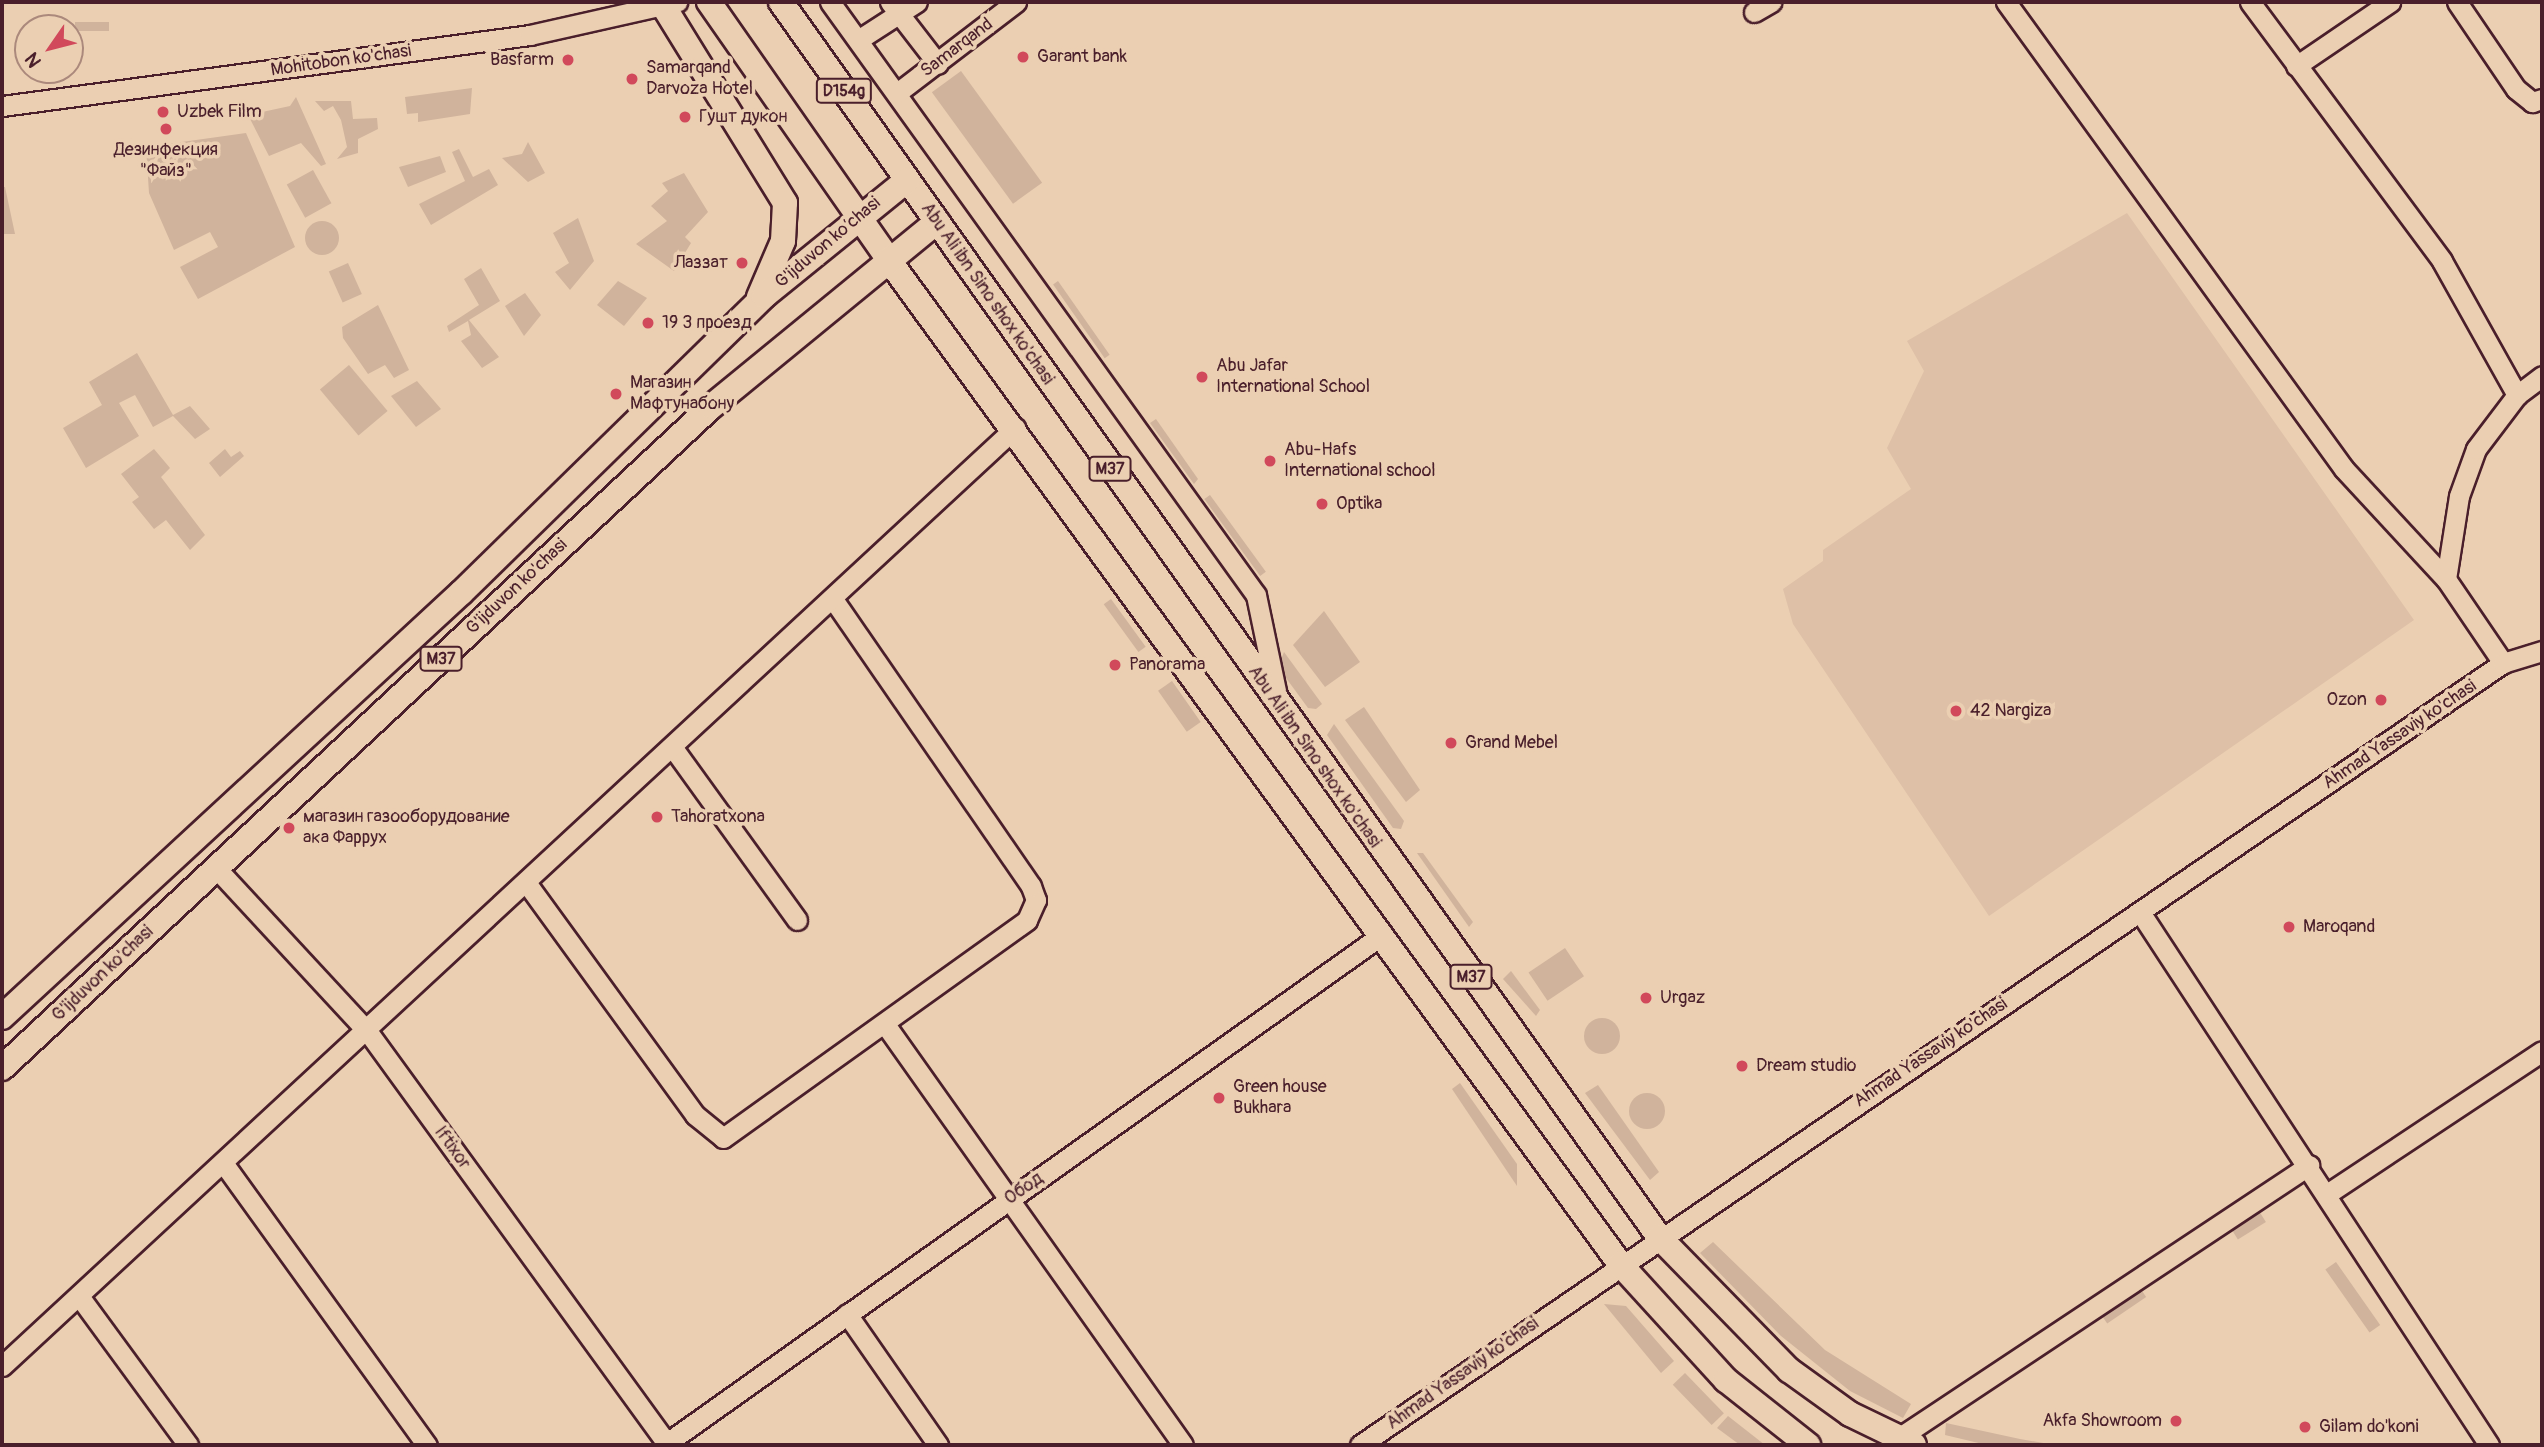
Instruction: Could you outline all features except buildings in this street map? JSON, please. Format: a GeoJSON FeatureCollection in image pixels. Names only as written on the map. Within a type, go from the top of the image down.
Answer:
{"type":"FeatureCollection","features":[{"type":"Feature","properties":{"kind":"main road"},"geometry":{"type":"LineString","coordinates":[[709,2],[857,216]]}},
{"type":"Feature","properties":{"kind":"main road","name":"Abu Ali ibn Sino shox ko'chasi"},"geometry":{"type":"LineString","coordinates":[[781,2],[1283,716],[1659,1237],[1789,1370],[1850,1414],[1905,1442]]}},
{"type":"Feature","properties":{"kind":"main road"},"geometry":{"type":"LineString","coordinates":[[667,3],[785,203],[783,241],[751,309]]}},
{"type":"Feature","properties":{"kind":"main road","name":"G'ijduvon ko‘chasi"},"geometry":{"type":"LineString","coordinates":[[751,309],[857,216],[907,180]]}},
{"type":"Feature","properties":{"kind":"main road","name":"M37"},"geometry":{"type":"LineString","coordinates":[[857,216],[1015,428],[1620,1264],[1726,1380],[1808,1445]]}},
{"type":"Feature","properties":{"kind":"main road","name":"M37"},"geometry":{"type":"LineString","coordinates":[[888,259],[937,222]]}},
{"type":"Feature","properties":{"kind":"main road","name":"G'ijduvon ko'chasi"},"geometry":{"type":"LineString","coordinates":[[2,1068],[712,406],[888,259]]}},
{"type":"Feature","properties":{"kind":"main road","name":"G'ijduvon ko'chasi"},"geometry":{"type":"LineString","coordinates":[[2,1017],[463,592],[751,309]]}},
{"type":"Feature","properties":{"kind":"street"},"geometry":{"type":"LineString","coordinates":[[831,2],[1256,595],[1283,716]]}},
{"type":"Feature","properties":{"kind":"street"},"geometry":{"type":"LineString","coordinates":[[858,40],[894,8],[917,2]]}},
{"type":"Feature","properties":{"kind":"street","name":"Samarqand"},"geometry":{"type":"LineString","coordinates":[[897,93],[1016,2]]}},
{"type":"Feature","properties":{"kind":"street"},"geometry":{"type":"LineString","coordinates":[[1754,12],[1772,2]]}},
{"type":"Feature","properties":{"kind":"street"},"geometry":{"type":"LineString","coordinates":[[2006,2],[2344,469],[2446,579],[2503,663]]}},
{"type":"Feature","properties":{"kind":"street"},"geometry":{"type":"LineString","coordinates":[[2250,2],[2442,261],[2517,395]]}},
{"type":"Feature","properties":{"kind":"street"},"geometry":{"type":"LineString","coordinates":[[2297,66],[2390,2]]}},
{"type":"Feature","properties":{"kind":"street"},"geometry":{"type":"LineString","coordinates":[[2457,2],[2516,89],[2532,102],[2542,99]]}},
{"type":"Feature","properties":{"kind":"street","name":"Mohitobon ko'chasi"},"geometry":{"type":"LineString","coordinates":[[2,106],[516,37],[667,3]]}},
{"type":"Feature","properties":{"kind":"street"},"geometry":{"type":"LineString","coordinates":[[894,8],[937,64]]}},
{"type":"Feature","properties":{"kind":"street"},"geometry":{"type":"LineString","coordinates":[[2446,579],[2469,465],[2517,395],[2542,376]]}},
{"type":"Feature","properties":{"kind":"street"},"geometry":{"type":"LineString","coordinates":[[2,1366],[528,885],[1015,428]]}},
{"type":"Feature","properties":{"kind":"street"},"geometry":{"type":"LineString","coordinates":[[528,885],[712,1135],[723,1138],[887,1027],[1027,920],[1036,900],[834,600]]}},
{"type":"Feature","properties":{"kind":"street","name":"Ahmad Yassaviy ko'chasi"},"geometry":{"type":"LineString","coordinates":[[1360,1445],[1659,1237],[2503,663],[2542,651]]}},
{"type":"Feature","properties":{"kind":"street"},"geometry":{"type":"LineString","coordinates":[[673,748],[797,920]]}},
{"type":"Feature","properties":{"kind":"street","name":"Iftixor"},"geometry":{"type":"LineString","coordinates":[[216,868],[368,1032],[667,1445]]}},
{"type":"Feature","properties":{"kind":"street"},"geometry":{"type":"LineString","coordinates":[[2140,912],[2309,1165],[2489,1445]]}},
{"type":"Feature","properties":{"kind":"street","name":"Обод"},"geometry":{"type":"LineString","coordinates":[[667,1445],[1383,934]]}},
{"type":"Feature","properties":{"kind":"street"},"geometry":{"type":"LineString","coordinates":[[887,1027],[1184,1445]]}},
{"type":"Feature","properties":{"kind":"street"},"geometry":{"type":"LineString","coordinates":[[2327,1195],[2542,1051]]}},
{"type":"Feature","properties":{"kind":"street"},"geometry":{"type":"LineString","coordinates":[[224,1164],[426,1445]]}},
{"type":"Feature","properties":{"kind":"street"},"geometry":{"type":"LineString","coordinates":[[1905,1442],[2309,1165]]}},
{"type":"Feature","properties":{"kind":"street"},"geometry":{"type":"LineString","coordinates":[[79,1296],[188,1445]]}},
{"type":"Feature","properties":{"kind":"street"},"geometry":{"type":"LineString","coordinates":[[847,1314],[938,1445]]}},
{"type":"Feature","properties":{"kind":"shaded area"},"geometry":{"type":"Polygon","coordinates":[[[84,22],[109,22],[109,31],[84,31],[84,22]]]}},
{"type":"Feature","properties":{"kind":"shaded area"},"geometry":{"type":"Polygon","coordinates":[[[961,71],[1042,183],[1013,204],[932,92],[961,71]]]}},
{"type":"Feature","properties":{"kind":"shaded area"},"geometry":{"type":"Polygon","coordinates":[[[472,88],[470,114],[418,122],[418,113],[407,114],[405,97],[472,88]]]}},
{"type":"Feature","properties":{"kind":"shaded area"},"geometry":{"type":"Polygon","coordinates":[[[296,97],[326,164],[321,166],[301,143],[269,156],[248,115],[290,106],[296,97]]]}},
{"type":"Feature","properties":{"kind":"shaded area"},"geometry":{"type":"Polygon","coordinates":[[[315,101],[351,101],[353,119],[377,118],[378,129],[358,139],[358,153],[337,159],[347,147],[341,120],[333,106],[324,111],[315,101]]]}},
{"type":"Feature","properties":{"kind":"shaded area"},"geometry":{"type":"Polygon","coordinates":[[[246,133],[295,247],[198,299],[180,267],[218,247],[210,232],[174,250],[149,193],[146,147],[246,133]]]}},
{"type":"Feature","properties":{"kind":"shaded area"},"geometry":{"type":"Polygon","coordinates":[[[528,142],[545,173],[528,182],[502,158],[522,154],[528,142]]]}},
{"type":"Feature","properties":{"kind":"shaded area"},"geometry":{"type":"Polygon","coordinates":[[[459,149],[473,177],[489,169],[498,185],[431,225],[419,204],[465,181],[452,152],[459,149]]]}},
{"type":"Feature","properties":{"kind":"shaded area"},"geometry":{"type":"Polygon","coordinates":[[[440,156],[446,172],[408,187],[399,167],[440,156]]]}},
{"type":"Feature","properties":{"kind":"shaded area"},"geometry":{"type":"Polygon","coordinates":[[[313,170],[331,203],[305,218],[287,185],[313,170]]]}},
{"type":"Feature","properties":{"kind":"shaded area"},"geometry":{"type":"Polygon","coordinates":[[[684,173],[708,212],[685,237],[691,243],[674,271],[636,244],[667,221],[651,206],[668,191],[662,183],[684,173]]]}},
{"type":"Feature","properties":{"kind":"shaded area"},"geometry":{"type":"Polygon","coordinates":[[[2,187],[5,187],[15,234],[2,234],[2,187]]]}},
{"type":"Feature","properties":{"kind":"shaded area"},"geometry":{"type":"Polygon","coordinates":[[[2127,213],[2414,620],[1989,916],[1793,624],[1783,589],[1823,561],[1823,550],[1911,489],[1887,448],[1924,371],[1907,341],[2127,213]]]}},
{"type":"Feature","properties":{"kind":"shaded area"},"geometry":{"type":"Polygon","coordinates":[[[578,218],[594,261],[570,290],[555,272],[569,263],[553,233],[578,218]]]}},
{"type":"Feature","properties":{"kind":"shaded area"},"geometry":{"type":"Polygon","coordinates":[[[322,221],[334,226],[339,238],[334,250],[322,255],[310,250],[305,238],[310,226],[322,221]]]}},
{"type":"Feature","properties":{"kind":"shaded area"},"geometry":{"type":"Polygon","coordinates":[[[348,263],[362,294],[343,303],[329,272],[348,263]]]}},
{"type":"Feature","properties":{"kind":"shaded area"},"geometry":{"type":"Polygon","coordinates":[[[481,268],[500,301],[469,320],[499,357],[482,368],[461,341],[471,335],[468,321],[449,332],[447,326],[479,305],[464,279],[481,268]]]}},
{"type":"Feature","properties":{"kind":"shaded area"},"geometry":{"type":"Polygon","coordinates":[[[618,281],[647,298],[624,326],[597,305],[618,281]]]}},
{"type":"Feature","properties":{"kind":"shaded area"},"geometry":{"type":"Polygon","coordinates":[[[1058,281],[1110,355],[1105,358],[1053,284],[1058,281]]]}},
{"type":"Feature","properties":{"kind":"shaded area"},"geometry":{"type":"Polygon","coordinates":[[[525,293],[541,315],[524,336],[505,306],[525,293]]]}},
{"type":"Feature","properties":{"kind":"shaded area"},"geometry":{"type":"Polygon","coordinates":[[[378,305],[409,370],[394,378],[385,365],[368,374],[343,338],[342,327],[378,305]]]}},
{"type":"Feature","properties":{"kind":"shaded area"},"geometry":{"type":"Polygon","coordinates":[[[137,353],[173,415],[190,406],[210,429],[195,439],[173,416],[153,427],[135,395],[119,403],[139,436],[86,468],[63,428],[102,405],[89,382],[137,353]]]}},
{"type":"Feature","properties":{"kind":"shaded area"},"geometry":{"type":"Polygon","coordinates":[[[349,365],[388,411],[358,435],[320,389],[349,365]]]}},
{"type":"Feature","properties":{"kind":"shaded area"},"geometry":{"type":"Polygon","coordinates":[[[417,381],[441,409],[416,427],[391,396],[417,381]]]}},
{"type":"Feature","properties":{"kind":"shaded area"},"geometry":{"type":"Polygon","coordinates":[[[1156,419],[1198,479],[1194,484],[1150,423],[1156,419]]]}},
{"type":"Feature","properties":{"kind":"shaded area"},"geometry":{"type":"Polygon","coordinates":[[[154,449],[170,468],[161,477],[205,535],[190,550],[166,520],[154,529],[132,502],[139,497],[121,474],[154,449]]]}},
{"type":"Feature","properties":{"kind":"shaded area"},"geometry":{"type":"Polygon","coordinates":[[[225,449],[231,457],[240,451],[244,456],[220,477],[209,463],[225,449]]]}},
{"type":"Feature","properties":{"kind":"shaded area"},"geometry":{"type":"Polygon","coordinates":[[[1210,495],[1266,572],[1260,576],[1204,499],[1210,495]]]}},
{"type":"Feature","properties":{"kind":"shaded area"},"geometry":{"type":"Polygon","coordinates":[[[1111,599],[1146,647],[1138,652],[1104,604],[1111,599]]]}},
{"type":"Feature","properties":{"kind":"shaded area"},"geometry":{"type":"Polygon","coordinates":[[[1324,611],[1360,662],[1325,687],[1293,645],[1324,611]]]}},
{"type":"Feature","properties":{"kind":"shaded area"},"geometry":{"type":"Polygon","coordinates":[[[1284,652],[1322,704],[1316,709],[1308,708],[1278,667],[1284,652]]]}},
{"type":"Feature","properties":{"kind":"shaded area"},"geometry":{"type":"Polygon","coordinates":[[[1172,681],[1201,722],[1187,732],[1158,691],[1172,681]]]}},
{"type":"Feature","properties":{"kind":"shaded area"},"geometry":{"type":"Polygon","coordinates":[[[1364,707],[1420,790],[1406,802],[1345,720],[1364,707]]]}},
{"type":"Feature","properties":{"kind":"shaded area"},"geometry":{"type":"Polygon","coordinates":[[[1334,724],[1404,821],[1401,829],[1393,828],[1327,735],[1334,724]]]}},
{"type":"Feature","properties":{"kind":"shaded area"},"geometry":{"type":"Polygon","coordinates":[[[1417,853],[1423,853],[1473,922],[1469,927],[1417,853]]]}},
{"type":"Feature","properties":{"kind":"shaded area"},"geometry":{"type":"Polygon","coordinates":[[[1565,948],[1584,976],[1548,1001],[1529,973],[1565,948]]]}},
{"type":"Feature","properties":{"kind":"shaded area"},"geometry":{"type":"Polygon","coordinates":[[[1511,971],[1540,1010],[1536,1016],[1503,979],[1511,971]]]}},
{"type":"Feature","properties":{"kind":"shaded area"},"geometry":{"type":"Polygon","coordinates":[[[1602,1018],[1615,1023],[1620,1036],[1615,1049],[1602,1054],[1589,1049],[1584,1036],[1589,1023],[1602,1018]]]}},
{"type":"Feature","properties":{"kind":"shaded area"},"geometry":{"type":"Polygon","coordinates":[[[1460,1083],[1517,1164],[1517,1186],[1452,1089],[1460,1083]]]}},
{"type":"Feature","properties":{"kind":"shaded area"},"geometry":{"type":"Polygon","coordinates":[[[1598,1085],[1659,1172],[1650,1180],[1585,1093],[1598,1085]]]}},
{"type":"Feature","properties":{"kind":"shaded area"},"geometry":{"type":"Polygon","coordinates":[[[1647,1093],[1660,1098],[1665,1111],[1660,1124],[1647,1129],[1634,1124],[1629,1111],[1634,1098],[1647,1093]]]}},
{"type":"Feature","properties":{"kind":"shaded area"},"geometry":{"type":"Polygon","coordinates":[[[2259,1211],[2266,1222],[2238,1240],[2231,1228],[2259,1211]]]}},
{"type":"Feature","properties":{"kind":"shaded area"},"geometry":{"type":"Polygon","coordinates":[[[1713,1242],[1825,1350],[1911,1404],[1903,1418],[1850,1391],[1781,1336],[1700,1253],[1713,1242]]]}},
{"type":"Feature","properties":{"kind":"shaded area"},"geometry":{"type":"Polygon","coordinates":[[[2336,1262],[2380,1325],[2370,1333],[2325,1269],[2336,1262]]]}},
{"type":"Feature","properties":{"kind":"shaded area"},"geometry":{"type":"Polygon","coordinates":[[[2140,1288],[2146,1297],[2107,1323],[2101,1314],[2140,1288]]]}},
{"type":"Feature","properties":{"kind":"shaded area"},"geometry":{"type":"Polygon","coordinates":[[[1604,1304],[1626,1306],[1674,1361],[1661,1373],[1604,1304]]]}},
{"type":"Feature","properties":{"kind":"shaded area"},"geometry":{"type":"Polygon","coordinates":[[[1685,1373],[1724,1413],[1712,1425],[1673,1385],[1685,1373]]]}},
{"type":"Feature","properties":{"kind":"shaded area"},"geometry":{"type":"Polygon","coordinates":[[[1728,1416],[1765,1445],[1740,1445],[1717,1428],[1728,1416]]]}},
{"type":"Feature","properties":{"kind":"shaded area"},"geometry":{"type":"Polygon","coordinates":[[[1946,1423],[2055,1445],[1987,1445],[1945,1435],[1946,1423]]]}},
{"type":"Feature","properties":{"kind":"place","name":"Garant bank"},"geometry":{"type":"Point","coordinates":[1023,57]}},
{"type":"Feature","properties":{"kind":"place","name":"Basfarm"},"geometry":{"type":"Point","coordinates":[568,60]}},
{"type":"Feature","properties":{"kind":"place","name":"Samarqand Darvoza Hotel"},"geometry":{"type":"Point","coordinates":[632,79]}},
{"type":"Feature","properties":{"kind":"place","name":"Uzbek Film"},"geometry":{"type":"Point","coordinates":[163,112]}},
{"type":"Feature","properties":{"kind":"place","name":"Гушт дукон"},"geometry":{"type":"Point","coordinates":[685,117]}},
{"type":"Feature","properties":{"kind":"place","name":"Дезинфекция \"Файз\""},"geometry":{"type":"Point","coordinates":[166,129]}},
{"type":"Feature","properties":{"kind":"place","name":"Лаззат"},"geometry":{"type":"Point","coordinates":[742,263]}},
{"type":"Feature","properties":{"kind":"place","name":"19 3 проезд"},"geometry":{"type":"Point","coordinates":[648,323]}},
{"type":"Feature","properties":{"kind":"place","name":"Abu Jafar International School"},"geometry":{"type":"Point","coordinates":[1202,377]}},
{"type":"Feature","properties":{"kind":"place","name":"Магазин Мафтунабону"},"geometry":{"type":"Point","coordinates":[616,394]}},
{"type":"Feature","properties":{"kind":"place","name":"Abu-Hafs International school"},"geometry":{"type":"Point","coordinates":[1270,461]}},
{"type":"Feature","properties":{"kind":"place","name":"Optika"},"geometry":{"type":"Point","coordinates":[1322,504]}},
{"type":"Feature","properties":{"kind":"place","name":"Panorama"},"geometry":{"type":"Point","coordinates":[1115,665]}},
{"type":"Feature","properties":{"kind":"place","name":"Ozon"},"geometry":{"type":"Point","coordinates":[2381,700]}},
{"type":"Feature","properties":{"kind":"place","name":"42 Nargiza"},"geometry":{"type":"Point","coordinates":[1956,711]}},
{"type":"Feature","properties":{"kind":"place","name":"Grand Mebel"},"geometry":{"type":"Point","coordinates":[1451,743]}},
{"type":"Feature","properties":{"kind":"place","name":"Tahoratxona"},"geometry":{"type":"Point","coordinates":[657,817]}},
{"type":"Feature","properties":{"kind":"place","name":"магазин газооборудование ака Фаррух"},"geometry":{"type":"Point","coordinates":[289,828]}},
{"type":"Feature","properties":{"kind":"place","name":"Maroqand"},"geometry":{"type":"Point","coordinates":[2289,927]}},
{"type":"Feature","properties":{"kind":"place","name":"Urgaz"},"geometry":{"type":"Point","coordinates":[1646,998]}},
{"type":"Feature","properties":{"kind":"place","name":"Dream studio"},"geometry":{"type":"Point","coordinates":[1742,1066]}},
{"type":"Feature","properties":{"kind":"place","name":"Green house Bukhara"},"geometry":{"type":"Point","coordinates":[1219,1098]}},
{"type":"Feature","properties":{"kind":"place","name":"Akfa Showroom"},"geometry":{"type":"Point","coordinates":[2176,1421]}},
{"type":"Feature","properties":{"kind":"place","name":"Gilam do'koni"},"geometry":{"type":"Point","coordinates":[2305,1427]}}]}
